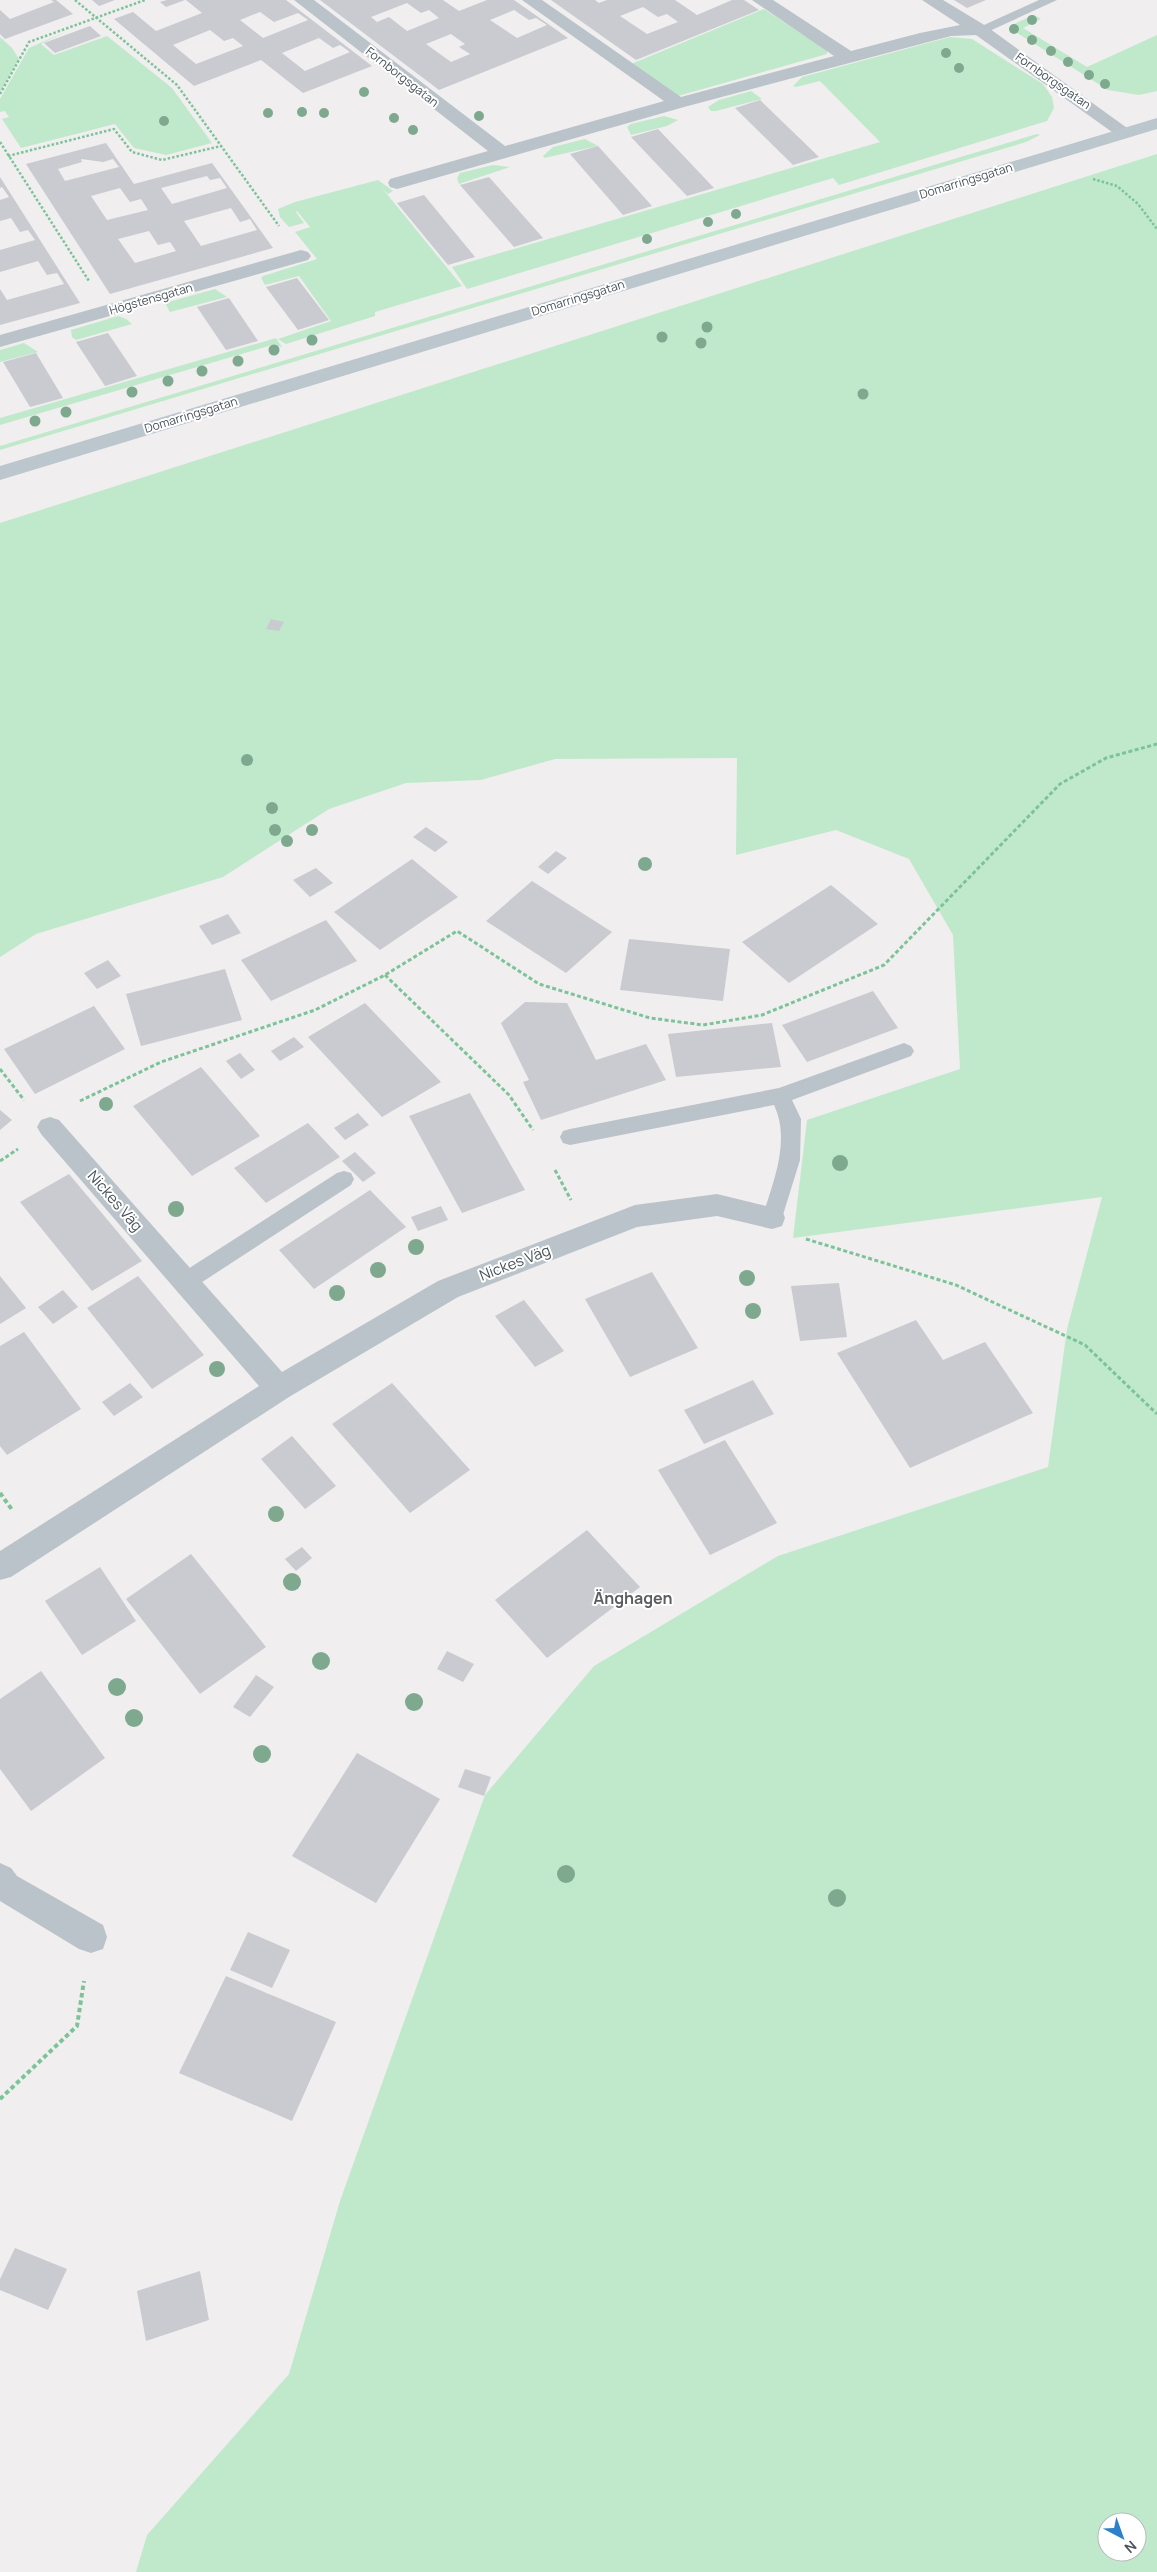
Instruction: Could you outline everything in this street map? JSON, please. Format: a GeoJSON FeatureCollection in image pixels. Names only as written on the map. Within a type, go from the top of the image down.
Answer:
{"type":"FeatureCollection","features":[{"type":"Feature","properties":{"kind":"street","name":"Fornborgsgatan"},"geometry":{"type":"LineString","coordinates":[[303,0],[502,153]]}},
{"type":"Feature","properties":{"kind":"street"},"geometry":{"type":"LineString","coordinates":[[531,0],[678,103]]}},
{"type":"Feature","properties":{"kind":"street"},"geometry":{"type":"LineString","coordinates":[[761,0],[849,58]]}},
{"type":"Feature","properties":{"kind":"street","name":"Fornborgsgatan"},"geometry":{"type":"LineString","coordinates":[[930,0],[980,30],[1125,133]]}},
{"type":"Feature","properties":{"kind":"street"},"geometry":{"type":"LineString","coordinates":[[397,183],[678,103],[951,31],[980,30]]}},
{"type":"Feature","properties":{"kind":"street","name":"Domarringsgatan"},"geometry":{"type":"LineString","coordinates":[[0,473],[1157,123]]}},
{"type":"Feature","properties":{"kind":"street","name":"Högstensgatan"},"geometry":{"type":"LineString","coordinates":[[0,341],[301,256]]}},
{"type":"Feature","properties":{"kind":"street","name":"Nickes Väg"},"geometry":{"type":"LineString","coordinates":[[50,1126],[278,1388]]}},
{"type":"Feature","properties":{"kind":"street","name":"Nickes Väg"},"geometry":{"type":"LineString","coordinates":[[0,1567],[278,1388],[448,1289],[635,1216],[717,1205],[772,1218]]}},
{"type":"Feature","properties":{"kind":"street"},"geometry":{"type":"LineString","coordinates":[[0,1879],[6,1886],[91,1937]]}},
{"type":"Feature","properties":{"kind":"lane"},"geometry":{"type":"LineString","coordinates":[[980,30],[1050,0]]}},
{"type":"Feature","properties":{"kind":"lane"},"geometry":{"type":"LineString","coordinates":[[570,1137],[780,1096],[904,1051]]}},
{"type":"Feature","properties":{"kind":"lane"},"geometry":{"type":"LineString","coordinates":[[772,1218],[790,1160],[790,1119],[780,1096]]}},
{"type":"Feature","properties":{"kind":"lane"},"geometry":{"type":"LineString","coordinates":[[186,1282],[344,1179]]}},
{"type":"Feature","properties":{"kind":"path"},"geometry":{"type":"LineString","coordinates":[[74,0],[177,85],[301,256]]}},
{"type":"Feature","properties":{"kind":"path"},"geometry":{"type":"LineString","coordinates":[[0,94],[30,42],[145,0]]}},
{"type":"Feature","properties":{"kind":"path"},"geometry":{"type":"LineString","coordinates":[[8,156],[114,129],[132,152],[162,160],[221,146]]}},
{"type":"Feature","properties":{"kind":"path"},"geometry":{"type":"LineString","coordinates":[[0,142],[108,311]]}},
{"type":"Feature","properties":{"kind":"path"},"geometry":{"type":"LineString","coordinates":[[1086,177],[1117,186],[1138,204],[1157,229]]}},
{"type":"Feature","properties":{"kind":"path"},"geometry":{"type":"LineString","coordinates":[[0,1162],[50,1126],[80,1100],[162,1062],[315,1010],[386,975],[457,931],[539,984],[650,1018],[704,1025],[762,1015],[884,965],[1060,784],[1106,758],[1157,744]]}},
{"type":"Feature","properties":{"kind":"path"},"geometry":{"type":"LineString","coordinates":[[386,975],[509,1095],[537,1135]]}},
{"type":"Feature","properties":{"kind":"path"},"geometry":{"type":"LineString","coordinates":[[554,1168],[589,1234]]}},
{"type":"Feature","properties":{"kind":"path"},"geometry":{"type":"LineString","coordinates":[[772,1218],[796,1236],[956,1285],[1085,1345],[1157,1414]]}},
{"type":"Feature","properties":{"kind":"path"},"geometry":{"type":"LineString","coordinates":[[0,2099],[77,2026],[91,1937]]}},
{"type":"Feature","properties":{"kind":"green space"},"geometry":{"type":"Polygon","coordinates":[[[764,9],[827,50],[827,54],[678,96],[631,64],[764,9]]]}},
{"type":"Feature","properties":{"kind":"green space"},"geometry":{"type":"Polygon","coordinates":[[[1034,15],[1041,19],[1023,28],[1087,67],[1157,35],[1157,91],[1139,95],[1108,90],[1011,29],[1014,24],[1034,15]]]}},
{"type":"Feature","properties":{"kind":"green space"},"geometry":{"type":"Polygon","coordinates":[[[63,33],[41,44],[54,55],[107,36],[172,88],[212,143],[166,155],[134,148],[115,124],[21,148],[2,119],[9,117],[5,111],[0,112],[0,99],[29,48],[63,33]]]}},
{"type":"Feature","properties":{"kind":"green space"},"geometry":{"type":"Polygon","coordinates":[[[0,37],[12,48],[19,59],[0,92],[0,37]]]}},
{"type":"Feature","properties":{"kind":"green space"},"geometry":{"type":"Polygon","coordinates":[[[950,37],[972,39],[1043,84],[1052,97],[1054,108],[1047,121],[839,185],[833,178],[467,289],[452,267],[880,142],[820,81],[796,87],[793,86],[802,77],[950,37]]]}},
{"type":"Feature","properties":{"kind":"green space"},"geometry":{"type":"Polygon","coordinates":[[[751,91],[762,99],[716,111],[711,111],[708,107],[719,100],[751,91]]]}},
{"type":"Feature","properties":{"kind":"green space"},"geometry":{"type":"Polygon","coordinates":[[[664,116],[678,120],[667,126],[631,135],[627,127],[631,124],[664,116]]]}},
{"type":"Feature","properties":{"kind":"green space"},"geometry":{"type":"Polygon","coordinates":[[[1037,134],[1040,135],[1026,142],[0,450],[0,446],[1037,134]]]}},
{"type":"Feature","properties":{"kind":"green space"},"geometry":{"type":"Polygon","coordinates":[[[585,139],[598,146],[544,158],[543,156],[553,147],[585,139]]]}},
{"type":"Feature","properties":{"kind":"green space"},"geometry":{"type":"Polygon","coordinates":[[[1157,154],[1157,2572],[136,2572],[147,2535],[289,2374],[340,2201],[485,1795],[594,1666],[778,1556],[1048,1467],[1067,1329],[1102,1197],[793,1238],[807,1120],[960,1069],[953,935],[909,859],[836,830],[736,855],[737,758],[555,759],[481,780],[406,783],[329,809],[223,877],[36,934],[0,957],[0,523],[1157,154]]]}},
{"type":"Feature","properties":{"kind":"green space"},"geometry":{"type":"Polygon","coordinates":[[[493,165],[510,167],[459,184],[457,178],[460,173],[493,165]]]}},
{"type":"Feature","properties":{"kind":"green space"},"geometry":{"type":"Polygon","coordinates":[[[378,180],[393,191],[388,194],[382,188],[462,286],[375,312],[375,316],[286,344],[278,339],[331,321],[299,276],[265,285],[261,278],[317,259],[295,232],[310,227],[297,211],[304,223],[289,227],[280,217],[278,209],[295,202],[378,180]]]}},
{"type":"Feature","properties":{"kind":"green space"},"geometry":{"type":"Polygon","coordinates":[[[215,289],[227,297],[170,312],[165,303],[215,289]]]}},
{"type":"Feature","properties":{"kind":"green space"},"geometry":{"type":"Polygon","coordinates":[[[118,316],[132,324],[76,340],[72,337],[71,330],[118,316]]]}},
{"type":"Feature","properties":{"kind":"green space"},"geometry":{"type":"Polygon","coordinates":[[[276,338],[282,347],[272,345],[0,425],[0,418],[276,338]]]}},
{"type":"Feature","properties":{"kind":"green space"},"geometry":{"type":"Polygon","coordinates":[[[24,343],[38,352],[0,362],[0,350],[24,343]]]}},
{"type":"Feature","properties":{"kind":"building"},"geometry":{"type":"Polygon","coordinates":[[[51,0],[56,0],[73,14],[5,39],[0,34],[0,10],[10,19],[54,2],[51,0]]]}},
{"type":"Feature","properties":{"kind":"building"},"geometry":{"type":"Polygon","coordinates":[[[92,0],[115,0],[99,6],[92,0]]]}},
{"type":"Feature","properties":{"kind":"building"},"geometry":{"type":"Polygon","coordinates":[[[185,0],[166,7],[160,2],[185,0]]]}},
{"type":"Feature","properties":{"kind":"building"},"geometry":{"type":"Polygon","coordinates":[[[186,0],[286,0],[372,66],[303,93],[261,60],[194,86],[114,19],[133,12],[156,31],[202,13],[186,0]],[[260,12],[240,20],[263,38],[308,20],[298,13],[274,22],[260,12]],[[210,30],[173,45],[196,64],[243,46],[233,38],[224,41],[210,30]],[[319,38],[282,53],[305,71],[350,52],[340,45],[333,48],[319,38]]]}},
{"type":"Feature","properties":{"kind":"building"},"geometry":{"type":"Polygon","coordinates":[[[320,0],[443,0],[459,11],[487,0],[514,0],[568,38],[439,90],[320,0]],[[407,3],[371,17],[377,22],[389,17],[407,31],[439,18],[429,10],[421,13],[407,3]],[[514,10],[490,20],[517,38],[547,25],[536,18],[529,20],[514,10]],[[451,34],[426,44],[451,62],[470,54],[459,47],[465,44],[451,34]]]}},
{"type":"Feature","properties":{"kind":"building"},"geometry":{"type":"Polygon","coordinates":[[[551,0],[595,0],[599,3],[607,0],[675,0],[697,15],[732,0],[744,0],[759,10],[636,60],[551,0]],[[643,7],[620,16],[647,34],[678,22],[667,14],[658,17],[643,7]]]}},
{"type":"Feature","properties":{"kind":"building"},"geometry":{"type":"Polygon","coordinates":[[[954,0],[986,0],[967,8],[954,0]]]}},
{"type":"Feature","properties":{"kind":"building"},"geometry":{"type":"Polygon","coordinates":[[[90,26],[101,36],[55,53],[44,43],[90,26]]]}},
{"type":"Feature","properties":{"kind":"building"},"geometry":{"type":"Polygon","coordinates":[[[760,100],[819,157],[793,165],[735,108],[760,100]]]}},
{"type":"Feature","properties":{"kind":"building"},"geometry":{"type":"Polygon","coordinates":[[[658,129],[714,188],[687,196],[631,137],[658,129]]]}},
{"type":"Feature","properties":{"kind":"building"},"geometry":{"type":"Polygon","coordinates":[[[106,143],[134,184],[212,163],[273,248],[110,294],[26,164],[106,143]],[[81,159],[82,162],[58,169],[65,181],[119,167],[113,159],[103,162],[81,159]],[[207,176],[161,188],[172,204],[227,188],[220,178],[210,180],[207,176]],[[120,188],[91,196],[107,220],[148,210],[141,199],[130,202],[120,188]],[[231,208],[184,221],[201,246],[257,230],[250,219],[240,222],[231,208]],[[149,231],[118,239],[135,263],[176,251],[170,242],[158,245],[149,231]]]}},
{"type":"Feature","properties":{"kind":"building"},"geometry":{"type":"Polygon","coordinates":[[[598,146],[652,206],[623,215],[570,154],[598,146]]]}},
{"type":"Feature","properties":{"kind":"building"},"geometry":{"type":"Polygon","coordinates":[[[0,177],[80,303],[0,325],[0,289],[7,300],[64,284],[57,273],[47,275],[38,261],[0,272],[0,250],[35,240],[28,230],[20,232],[11,218],[0,221],[0,200],[9,197],[2,187],[0,188],[0,177]]]}},
{"type":"Feature","properties":{"kind":"building"},"geometry":{"type":"Polygon","coordinates":[[[489,177],[543,238],[514,247],[460,185],[489,177]]]}},
{"type":"Feature","properties":{"kind":"building"},"geometry":{"type":"Polygon","coordinates":[[[424,195],[475,257],[448,265],[397,203],[424,195]]]}},
{"type":"Feature","properties":{"kind":"building"},"geometry":{"type":"Polygon","coordinates":[[[297,278],[329,320],[298,330],[266,287],[297,278]]]}},
{"type":"Feature","properties":{"kind":"building"},"geometry":{"type":"Polygon","coordinates":[[[229,298],[258,341],[226,350],[197,307],[229,298]]]}},
{"type":"Feature","properties":{"kind":"building"},"geometry":{"type":"Polygon","coordinates":[[[108,333],[137,376],[105,386],[76,342],[108,333]]]}},
{"type":"Feature","properties":{"kind":"building"},"geometry":{"type":"Polygon","coordinates":[[[36,353],[63,398],[30,407],[3,362],[36,353]]]}},
{"type":"Feature","properties":{"kind":"building"},"geometry":{"type":"Polygon","coordinates":[[[271,619],[284,622],[279,631],[266,629],[271,619]]]}},
{"type":"Feature","properties":{"kind":"building"},"geometry":{"type":"Polygon","coordinates":[[[426,827],[448,842],[435,852],[413,837],[426,827]]]}},
{"type":"Feature","properties":{"kind":"building"},"geometry":{"type":"Polygon","coordinates":[[[556,851],[567,858],[548,874],[538,867],[556,851]]]}},
{"type":"Feature","properties":{"kind":"building"},"geometry":{"type":"Polygon","coordinates":[[[412,859],[458,897],[380,950],[334,912],[412,859]]]}},
{"type":"Feature","properties":{"kind":"building"},"geometry":{"type":"Polygon","coordinates":[[[316,868],[333,883],[310,897],[293,880],[316,868]]]}},
{"type":"Feature","properties":{"kind":"building"},"geometry":{"type":"Polygon","coordinates":[[[532,881],[612,932],[566,973],[486,921],[532,881]]]}},
{"type":"Feature","properties":{"kind":"building"},"geometry":{"type":"Polygon","coordinates":[[[831,885],[878,924],[789,983],[742,942],[831,885]]]}},
{"type":"Feature","properties":{"kind":"building"},"geometry":{"type":"Polygon","coordinates":[[[228,914],[241,933],[212,945],[199,926],[228,914]]]}},
{"type":"Feature","properties":{"kind":"building"},"geometry":{"type":"Polygon","coordinates":[[[326,920],[357,961],[271,1001],[241,960],[326,920]]]}},
{"type":"Feature","properties":{"kind":"building"},"geometry":{"type":"Polygon","coordinates":[[[629,939],[730,949],[723,1001],[620,990],[629,939]]]}},
{"type":"Feature","properties":{"kind":"building"},"geometry":{"type":"Polygon","coordinates":[[[108,960],[121,976],[97,989],[84,973],[108,960]]]}},
{"type":"Feature","properties":{"kind":"building"},"geometry":{"type":"Polygon","coordinates":[[[225,969],[242,1020],[141,1046],[126,994],[225,969]]]}},
{"type":"Feature","properties":{"kind":"building"},"geometry":{"type":"Polygon","coordinates":[[[873,991],[898,1028],[807,1062],[782,1025],[873,991]]]}},
{"type":"Feature","properties":{"kind":"building"},"geometry":{"type":"Polygon","coordinates":[[[525,1002],[567,1003],[596,1060],[646,1044],[666,1080],[541,1120],[523,1082],[529,1080],[501,1023],[525,1002]]]}},
{"type":"Feature","properties":{"kind":"building"},"geometry":{"type":"Polygon","coordinates":[[[365,1003],[441,1082],[382,1117],[308,1037],[365,1003]]]}},
{"type":"Feature","properties":{"kind":"building"},"geometry":{"type":"Polygon","coordinates":[[[94,1006],[125,1049],[35,1094],[4,1049],[94,1006]]]}},
{"type":"Feature","properties":{"kind":"building"},"geometry":{"type":"Polygon","coordinates":[[[772,1023],[781,1067],[676,1077],[668,1034],[772,1023]]]}},
{"type":"Feature","properties":{"kind":"building"},"geometry":{"type":"Polygon","coordinates":[[[294,1037],[304,1047],[280,1061],[271,1051],[294,1037]]]}},
{"type":"Feature","properties":{"kind":"building"},"geometry":{"type":"Polygon","coordinates":[[[240,1053],[255,1070],[241,1079],[226,1061],[240,1053]]]}},
{"type":"Feature","properties":{"kind":"building"},"geometry":{"type":"Polygon","coordinates":[[[201,1067],[260,1136],[192,1176],[133,1106],[201,1067]]]}},
{"type":"Feature","properties":{"kind":"building"},"geometry":{"type":"Polygon","coordinates":[[[470,1093],[525,1190],[462,1213],[409,1116],[470,1093]]]}},
{"type":"Feature","properties":{"kind":"building"},"geometry":{"type":"Polygon","coordinates":[[[0,1110],[12,1120],[0,1130],[0,1110]]]}},
{"type":"Feature","properties":{"kind":"building"},"geometry":{"type":"Polygon","coordinates":[[[358,1113],[369,1125],[345,1140],[334,1128],[358,1113]]]}},
{"type":"Feature","properties":{"kind":"building"},"geometry":{"type":"Polygon","coordinates":[[[308,1123],[340,1157],[266,1203],[234,1168],[308,1123]]]}},
{"type":"Feature","properties":{"kind":"building"},"geometry":{"type":"Polygon","coordinates":[[[355,1152],[376,1173],[363,1182],[342,1161],[355,1152]]]}},
{"type":"Feature","properties":{"kind":"building"},"geometry":{"type":"Polygon","coordinates":[[[69,1174],[142,1261],[92,1291],[20,1202],[69,1174]]]}},
{"type":"Feature","properties":{"kind":"building"},"geometry":{"type":"Polygon","coordinates":[[[370,1190],[406,1227],[314,1289],[279,1250],[370,1190]]]}},
{"type":"Feature","properties":{"kind":"building"},"geometry":{"type":"Polygon","coordinates":[[[441,1206],[448,1220],[418,1231],[411,1217],[441,1206]]]}},
{"type":"Feature","properties":{"kind":"building"},"geometry":{"type":"Polygon","coordinates":[[[652,1272],[698,1348],[630,1377],[585,1299],[652,1272]]]}},
{"type":"Feature","properties":{"kind":"building"},"geometry":{"type":"Polygon","coordinates":[[[0,1276],[26,1308],[0,1324],[0,1276]]]}},
{"type":"Feature","properties":{"kind":"building"},"geometry":{"type":"Polygon","coordinates":[[[138,1276],[204,1355],[152,1389],[87,1308],[138,1276]]]}},
{"type":"Feature","properties":{"kind":"building"},"geometry":{"type":"Polygon","coordinates":[[[839,1283],[847,1337],[800,1341],[791,1286],[839,1283]]]}},
{"type":"Feature","properties":{"kind":"building"},"geometry":{"type":"Polygon","coordinates":[[[63,1290],[78,1307],[53,1324],[38,1307],[63,1290]]]}},
{"type":"Feature","properties":{"kind":"building"},"geometry":{"type":"Polygon","coordinates":[[[524,1300],[564,1351],[535,1367],[495,1316],[524,1300]]]}},
{"type":"Feature","properties":{"kind":"building"},"geometry":{"type":"Polygon","coordinates":[[[916,1320],[943,1360],[985,1342],[1033,1413],[910,1468],[837,1353],[916,1320]]]}},
{"type":"Feature","properties":{"kind":"building"},"geometry":{"type":"Polygon","coordinates":[[[24,1332],[81,1409],[7,1455],[0,1446],[0,1346],[24,1332]]]}},
{"type":"Feature","properties":{"kind":"building"},"geometry":{"type":"Polygon","coordinates":[[[753,1380],[774,1414],[704,1444],[684,1410],[753,1380]]]}},
{"type":"Feature","properties":{"kind":"building"},"geometry":{"type":"Polygon","coordinates":[[[130,1383],[143,1397],[114,1416],[102,1402],[130,1383]]]}},
{"type":"Feature","properties":{"kind":"building"},"geometry":{"type":"Polygon","coordinates":[[[392,1383],[470,1470],[410,1513],[332,1424],[392,1383]]]}},
{"type":"Feature","properties":{"kind":"building"},"geometry":{"type":"Polygon","coordinates":[[[292,1436],[336,1486],[305,1509],[261,1459],[292,1436]]]}},
{"type":"Feature","properties":{"kind":"building"},"geometry":{"type":"Polygon","coordinates":[[[725,1440],[777,1523],[710,1555],[658,1470],[725,1440]]]}},
{"type":"Feature","properties":{"kind":"building"},"geometry":{"type":"Polygon","coordinates":[[[587,1530],[640,1587],[547,1658],[495,1600],[587,1530]]]}},
{"type":"Feature","properties":{"kind":"building"},"geometry":{"type":"Polygon","coordinates":[[[302,1547],[312,1558],[296,1571],[285,1559],[302,1547]]]}},
{"type":"Feature","properties":{"kind":"building"},"geometry":{"type":"Polygon","coordinates":[[[191,1554],[266,1647],[200,1694],[126,1599],[191,1554]]]}},
{"type":"Feature","properties":{"kind":"building"},"geometry":{"type":"Polygon","coordinates":[[[100,1567],[136,1621],[82,1655],[45,1601],[100,1567]]]}},
{"type":"Feature","properties":{"kind":"building"},"geometry":{"type":"Polygon","coordinates":[[[447,1651],[474,1664],[463,1682],[437,1669],[447,1651]]]}},
{"type":"Feature","properties":{"kind":"building"},"geometry":{"type":"Polygon","coordinates":[[[41,1671],[105,1758],[31,1811],[0,1769],[0,1699],[41,1671]]]}},
{"type":"Feature","properties":{"kind":"building"},"geometry":{"type":"Polygon","coordinates":[[[256,1675],[274,1687],[250,1717],[233,1707],[256,1675]]]}},
{"type":"Feature","properties":{"kind":"building"},"geometry":{"type":"Polygon","coordinates":[[[357,1753],[440,1799],[376,1903],[292,1856],[357,1753]]]}},
{"type":"Feature","properties":{"kind":"building"},"geometry":{"type":"Polygon","coordinates":[[[465,1769],[491,1777],[484,1796],[458,1787],[465,1769]]]}},
{"type":"Feature","properties":{"kind":"building"},"geometry":{"type":"Polygon","coordinates":[[[248,1932],[290,1950],[272,1988],[230,1970],[248,1932]]]}},
{"type":"Feature","properties":{"kind":"building"},"geometry":{"type":"Polygon","coordinates":[[[226,1976],[336,2022],[292,2121],[179,2073],[226,1976]]]}},
{"type":"Feature","properties":{"kind":"building"},"geometry":{"type":"Polygon","coordinates":[[[15,2248],[67,2269],[48,2310],[0,2290],[0,2279],[15,2248]]]}},
{"type":"Feature","properties":{"kind":"building"},"geometry":{"type":"Polygon","coordinates":[[[200,2271],[209,2320],[146,2341],[137,2291],[200,2271]]]}},
{"type":"Feature","properties":{"kind":"district","name":"Änghagen"},"geometry":{"type":"Point","coordinates":[633,1598]}}]}
